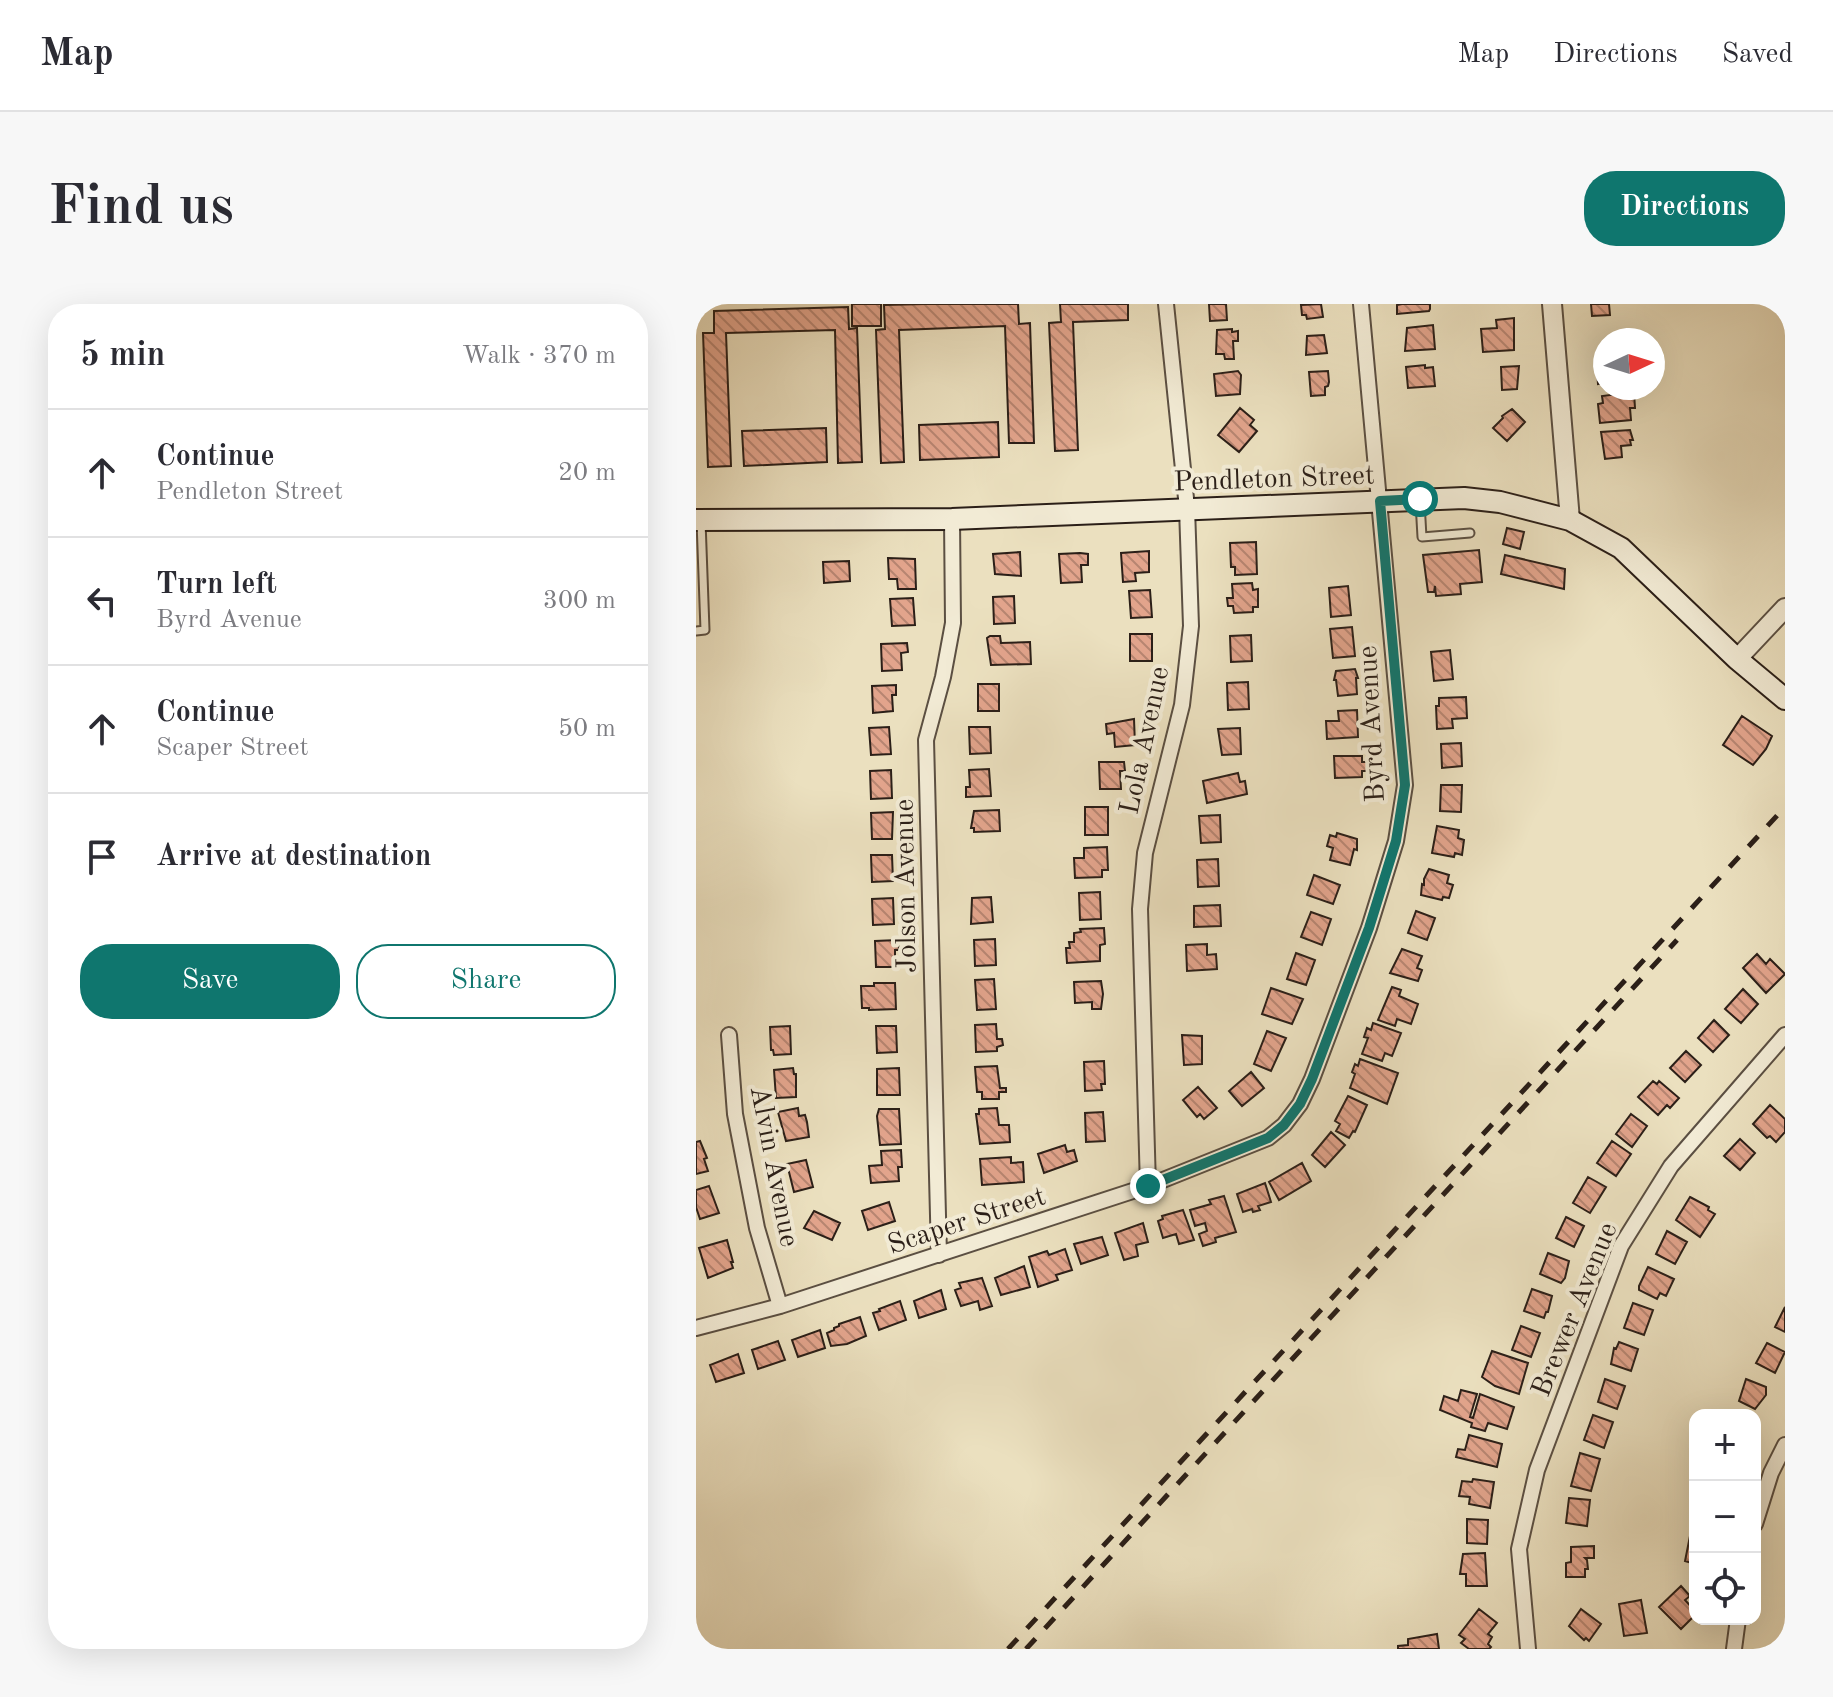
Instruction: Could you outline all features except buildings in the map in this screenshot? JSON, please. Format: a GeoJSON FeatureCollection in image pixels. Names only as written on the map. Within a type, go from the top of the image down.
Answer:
{"type":"FeatureCollection","features":[{"type":"Feature","properties":{"kind":"main road","name":"Pendleton Street"},"geometry":{"type":"LineString","coordinates":[[698,520],[952,519],[1464,498],[1500,502],[1570,520],[1621,548],[1737,659],[1785,699]]}},
{"type":"Feature","properties":{"kind":"street","name":"Lola Avenue"},"geometry":{"type":"LineString","coordinates":[[1148,1186],[1140,909],[1145,853],[1182,705],[1191,626],[1187,508],[1166,304]]}},
{"type":"Feature","properties":{"kind":"street","name":"Byrd Avenue"},"geometry":{"type":"LineString","coordinates":[[1249,1148],[1284,1125],[1300,1104],[1312,1079],[1369,928],[1396,841],[1405,785],[1361,304]]}},
{"type":"Feature","properties":{"kind":"street"},"geometry":{"type":"LineString","coordinates":[[1552,304],[1570,520]]}},
{"type":"Feature","properties":{"kind":"street","name":"Jolson Avenue"},"geometry":{"type":"LineString","coordinates":[[939,1255],[926,740],[953,623],[952,519]]}},
{"type":"Feature","properties":{"kind":"street"},"geometry":{"type":"LineString","coordinates":[[1737,659],[1785,608]]}},
{"type":"Feature","properties":{"kind":"street","name":"Alvin Avenue"},"geometry":{"type":"LineString","coordinates":[[729,1035],[735,1114],[757,1228],[780,1306]]}},
{"type":"Feature","properties":{"kind":"street","name":"Brewer Avenue"},"geometry":{"type":"LineString","coordinates":[[1528,1649],[1519,1549],[1537,1470],[1621,1246],[1671,1166],[1785,1035]]}},
{"type":"Feature","properties":{"kind":"street","name":"Scaper Street"},"geometry":{"type":"LineString","coordinates":[[696,1328],[780,1306],[939,1255],[1148,1186],[1249,1148]]}},
{"type":"Feature","properties":{"kind":"street"},"geometry":{"type":"LineString","coordinates":[[1761,1505],[1771,1473],[1785,1445]]}},
{"type":"Feature","properties":{"kind":"street"},"geometry":{"type":"LineString","coordinates":[[1734,1649],[1737,1625]]}},
{"type":"Feature","properties":{"kind":"lane"},"geometry":{"type":"LineString","coordinates":[[1420,499],[1422,537],[1470,533]]}},
{"type":"Feature","properties":{"kind":"lane"},"geometry":{"type":"LineString","coordinates":[[696,631],[705,630],[698,520]]}},
{"type":"Feature","properties":{"kind":"railway"},"geometry":{"type":"LineString","coordinates":[[1008,1649],[1785,807]]}},
{"type":"Feature","properties":{"kind":"railway"},"geometry":{"type":"LineString","coordinates":[[1026,1649],[1677,940]]}},
{"type":"Feature","properties":{"kind":"route"},"geometry":{"type":"LineString","coordinates":[[1148,1186],[1268,1138],[1284,1125],[1300,1104],[1312,1079],[1369,928],[1396,841],[1405,785],[1380,501],[1420,499]]}}]}
